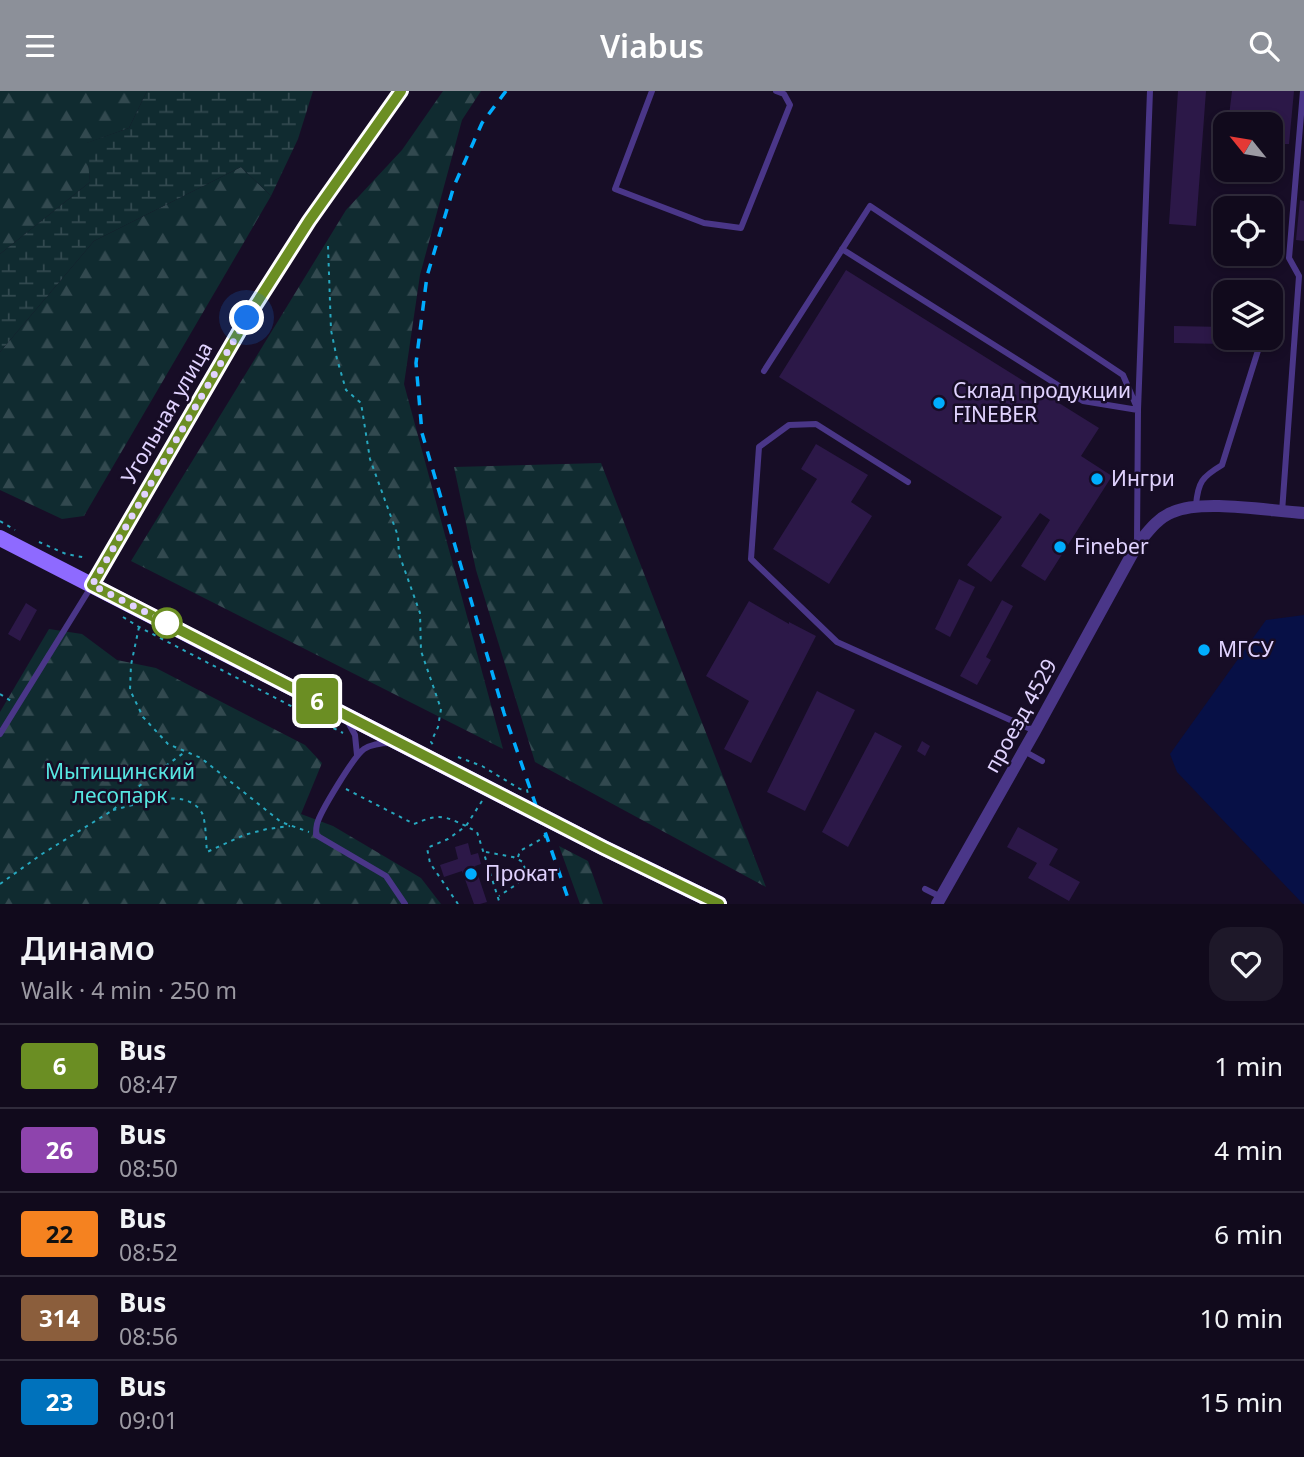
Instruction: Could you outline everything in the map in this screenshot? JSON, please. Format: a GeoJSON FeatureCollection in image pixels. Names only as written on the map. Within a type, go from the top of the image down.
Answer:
{"type":"FeatureCollection","features":[{"type":"Feature","properties":{"kind":"main road"},"geometry":{"type":"LineString","coordinates":[[0,538],[399,743],[488,794],[719,904]]}},
{"type":"Feature","properties":{"kind":"street","name":"Угольная улица"},"geometry":{"type":"LineString","coordinates":[[92,585],[247,318],[309,221],[401,91]]}},
{"type":"Feature","properties":{"kind":"street"},"geometry":{"type":"LineString","coordinates":[[1196,505],[1304,513]]}},
{"type":"Feature","properties":{"kind":"street","name":"проезд 4529"},"geometry":{"type":"LineString","coordinates":[[939,901],[1137,545],[1153,525],[1171,512],[1196,505]]}},
{"type":"Feature","properties":{"kind":"lane"},"geometry":{"type":"LineString","coordinates":[[652,91],[615,188],[704,223],[741,227],[790,105],[784,95],[776,91]]}},
{"type":"Feature","properties":{"kind":"lane"},"geometry":{"type":"LineString","coordinates":[[1137,545],[1138,410],[1150,91]]}},
{"type":"Feature","properties":{"kind":"lane"},"geometry":{"type":"LineString","coordinates":[[1282,512],[1299,276],[1289,258],[1303,91]]}},
{"type":"Feature","properties":{"kind":"lane"},"geometry":{"type":"LineString","coordinates":[[764,371],[870,206],[1123,375],[1138,410]]}},
{"type":"Feature","properties":{"kind":"lane"},"geometry":{"type":"LineString","coordinates":[[842,249],[1083,401],[1138,410]]}},
{"type":"Feature","properties":{"kind":"lane"},"geometry":{"type":"LineString","coordinates":[[1196,505],[1198,486],[1207,474],[1222,464],[1258,350]]}},
{"type":"Feature","properties":{"kind":"lane"},"geometry":{"type":"LineString","coordinates":[[908,482],[817,424],[789,425],[760,447],[751,559],[837,642],[1035,731]]}},
{"type":"Feature","properties":{"kind":"lane"},"geometry":{"type":"LineString","coordinates":[[0,734],[92,585]]}},
{"type":"Feature","properties":{"kind":"lane"},"geometry":{"type":"LineString","coordinates":[[343,714],[355,735],[357,757]]}},
{"type":"Feature","properties":{"kind":"lane"},"geometry":{"type":"LineString","coordinates":[[399,743],[372,745],[364,749],[338,786],[317,823],[316,835],[386,876],[405,904]]}},
{"type":"Feature","properties":{"kind":"lane"},"geometry":{"type":"LineString","coordinates":[[1024,751],[1042,761]]}},
{"type":"Feature","properties":{"kind":"lane"},"geometry":{"type":"LineString","coordinates":[[925,889],[939,901]]}},
{"type":"Feature","properties":{"kind":"path"},"geometry":{"type":"LineString","coordinates":[[328,246],[331,330],[337,359],[346,390],[361,403],[370,459],[398,536],[399,554],[420,613],[421,650],[442,709],[431,742]]}},
{"type":"Feature","properties":{"kind":"path"},"geometry":{"type":"LineString","coordinates":[[0,521],[19,532]]}},
{"type":"Feature","properties":{"kind":"path"},"geometry":{"type":"LineString","coordinates":[[40,543],[66,554],[87,558]]}},
{"type":"Feature","properties":{"kind":"path"},"geometry":{"type":"LineString","coordinates":[[116,612],[139,627],[350,737]]}},
{"type":"Feature","properties":{"kind":"path"},"geometry":{"type":"LineString","coordinates":[[139,627],[131,665],[130,690],[144,717],[167,744],[201,758],[281,822],[316,835]]}},
{"type":"Feature","properties":{"kind":"path"},"geometry":{"type":"LineString","coordinates":[[0,694],[18,705]]}},
{"type":"Feature","properties":{"kind":"path"},"geometry":{"type":"LineString","coordinates":[[0,884],[113,810],[146,780],[186,752]]}},
{"type":"Feature","properties":{"kind":"path"},"geometry":{"type":"LineString","coordinates":[[338,786],[414,824],[432,816],[445,816],[477,832],[500,904]]}},
{"type":"Feature","properties":{"kind":"path"},"geometry":{"type":"LineString","coordinates":[[458,904],[430,863],[427,848],[448,839],[466,826],[488,794]]}},
{"type":"Feature","properties":{"kind":"path"},"geometry":{"type":"LineString","coordinates":[[113,810],[171,796],[190,803],[202,813],[207,852],[244,835],[291,826]]}},
{"type":"Feature","properties":{"kind":"path"},"geometry":{"type":"LineString","coordinates":[[484,852],[513,857],[523,862],[526,873],[517,884],[498,897]]}},
{"type":"Feature","properties":{"kind":"green space"},"geometry":{"type":"Polygon","coordinates":[[[0,91],[147,91],[129,128],[87,143],[90,182],[0,254],[0,91]]]}},
{"type":"Feature","properties":{"kind":"green space"},"geometry":{"type":"Polygon","coordinates":[[[147,91],[313,91],[298,139],[271,196],[241,167],[94,241],[0,352],[0,254],[90,182],[86,143],[129,128],[147,91]]]}},
{"type":"Feature","properties":{"kind":"green space"},"geometry":{"type":"Polygon","coordinates":[[[443,91],[481,91],[462,120],[420,275],[404,384],[503,749],[131,561],[346,210],[402,150],[443,91]]]}},
{"type":"Feature","properties":{"kind":"green space"},"geometry":{"type":"Polygon","coordinates":[[[241,167],[271,196],[84,516],[62,519],[0,490],[0,352],[94,241],[241,167]]]}},
{"type":"Feature","properties":{"kind":"green space"},"geometry":{"type":"Polygon","coordinates":[[[601,463],[766,887],[535,762],[476,570],[454,467],[601,463]]]}},
{"type":"Feature","properties":{"kind":"green space","name":"Мытищинский лесопарк"},"geometry":{"type":"Polygon","coordinates":[[[49,629],[82,634],[117,660],[156,668],[305,745],[322,763],[301,814],[333,826],[421,878],[441,904],[0,904],[0,712],[49,629]]]}},
{"type":"Feature","properties":{"kind":"green space"},"geometry":{"type":"Polygon","coordinates":[[[559,846],[588,861],[603,904],[580,904],[559,846]]]}},
{"type":"Feature","properties":{"kind":"shaded area"},"geometry":{"type":"Polygon","coordinates":[[[1304,615],[1303,904],[1177,772],[1170,754],[1266,620],[1304,615]]]}},
{"type":"Feature","properties":{"kind":"building"},"geometry":{"type":"Polygon","coordinates":[[[1178,91],[1206,91],[1196,226],[1169,224],[1178,91]]]}},
{"type":"Feature","properties":{"kind":"building"},"geometry":{"type":"Polygon","coordinates":[[[1232,91],[1294,91],[1289,144],[1285,144],[1283,163],[1283,112],[1229,112],[1232,91]]]}},
{"type":"Feature","properties":{"kind":"building"},"geometry":{"type":"Polygon","coordinates":[[[1300,200],[1304,201],[1304,241],[1296,240],[1300,200]]]}},
{"type":"Feature","properties":{"kind":"building","name":"Склад продукции FINEBER"},"geometry":{"type":"Polygon","coordinates":[[[846,270],[1099,428],[1081,456],[1112,476],[1045,581],[1021,566],[1050,520],[1040,513],[991,582],[967,565],[1002,517],[779,377],[846,270]]]}},
{"type":"Feature","properties":{"kind":"building"},"geometry":{"type":"Polygon","coordinates":[[[1174,326],[1213,327],[1213,344],[1174,343],[1174,326]]]}},
{"type":"Feature","properties":{"kind":"building"},"geometry":{"type":"Polygon","coordinates":[[[816,444],[868,475],[851,502],[872,516],[829,584],[773,549],[817,479],[801,469],[816,444]]]}},
{"type":"Feature","properties":{"kind":"building"},"geometry":{"type":"Polygon","coordinates":[[[959,579],[975,587],[950,637],[935,629],[959,579]]]}},
{"type":"Feature","properties":{"kind":"building"},"geometry":{"type":"Polygon","coordinates":[[[1002,600],[1013,606],[986,657],[991,660],[977,685],[960,676],[1002,600]]]}},
{"type":"Feature","properties":{"kind":"building"},"geometry":{"type":"Polygon","coordinates":[[[749,601],[816,636],[751,763],[724,749],[749,701],[706,676],[749,601]]]}},
{"type":"Feature","properties":{"kind":"building"},"geometry":{"type":"Polygon","coordinates":[[[26,603],[37,610],[20,641],[8,634],[26,603]]]}},
{"type":"Feature","properties":{"kind":"building"},"geometry":{"type":"Polygon","coordinates":[[[817,691],[855,710],[805,811],[767,792],[817,691]]]}},
{"type":"Feature","properties":{"kind":"building"},"geometry":{"type":"Polygon","coordinates":[[[875,732],[902,746],[848,847],[822,832],[875,732]]]}},
{"type":"Feature","properties":{"kind":"building"},"geometry":{"type":"Polygon","coordinates":[[[922,741],[930,746],[925,756],[917,751],[922,741]]]}},
{"type":"Feature","properties":{"kind":"building"},"geometry":{"type":"Polygon","coordinates":[[[1018,827],[1058,849],[1049,865],[1080,882],[1069,901],[1028,878],[1037,863],[1007,847],[1018,827]]]}},
{"type":"Feature","properties":{"kind":"building","name":"Прокат"},"geometry":{"type":"Polygon","coordinates":[[[468,843],[471,855],[478,853],[481,864],[475,866],[487,902],[480,904],[474,904],[462,871],[444,877],[440,865],[458,859],[455,847],[468,843]]]}},
{"type":"Feature","properties":{"kind":"railway"},"geometry":{"type":"LineString","coordinates":[[506,91],[482,123],[454,186],[427,276],[416,363],[422,433],[504,713],[570,904]]}},
{"type":"Feature","properties":{"kind":"bus line","name":"6"},"geometry":{"type":"LineString","coordinates":[[401,91],[309,221],[247,318],[92,585],[604,848],[719,904]]}},
{"type":"Feature","properties":{"kind":"place","name":"Склад продукции FINEBER"},"geometry":{"type":"Point","coordinates":[939,403]}},
{"type":"Feature","properties":{"kind":"place","name":"Ингри"},"geometry":{"type":"Point","coordinates":[1097,479]}},
{"type":"Feature","properties":{"kind":"place","name":"Fineber"},"geometry":{"type":"Point","coordinates":[1060,547]}},
{"type":"Feature","properties":{"kind":"place","name":"МГСУ"},"geometry":{"type":"Point","coordinates":[1204,650]}},
{"type":"Feature","properties":{"kind":"place","name":"Прокат"},"geometry":{"type":"Point","coordinates":[471,874]}},
{"type":"Feature","properties":{"kind":"route"},"geometry":{"type":"LineString","coordinates":[[167,623],[92,585],[247,318]]}}]}
